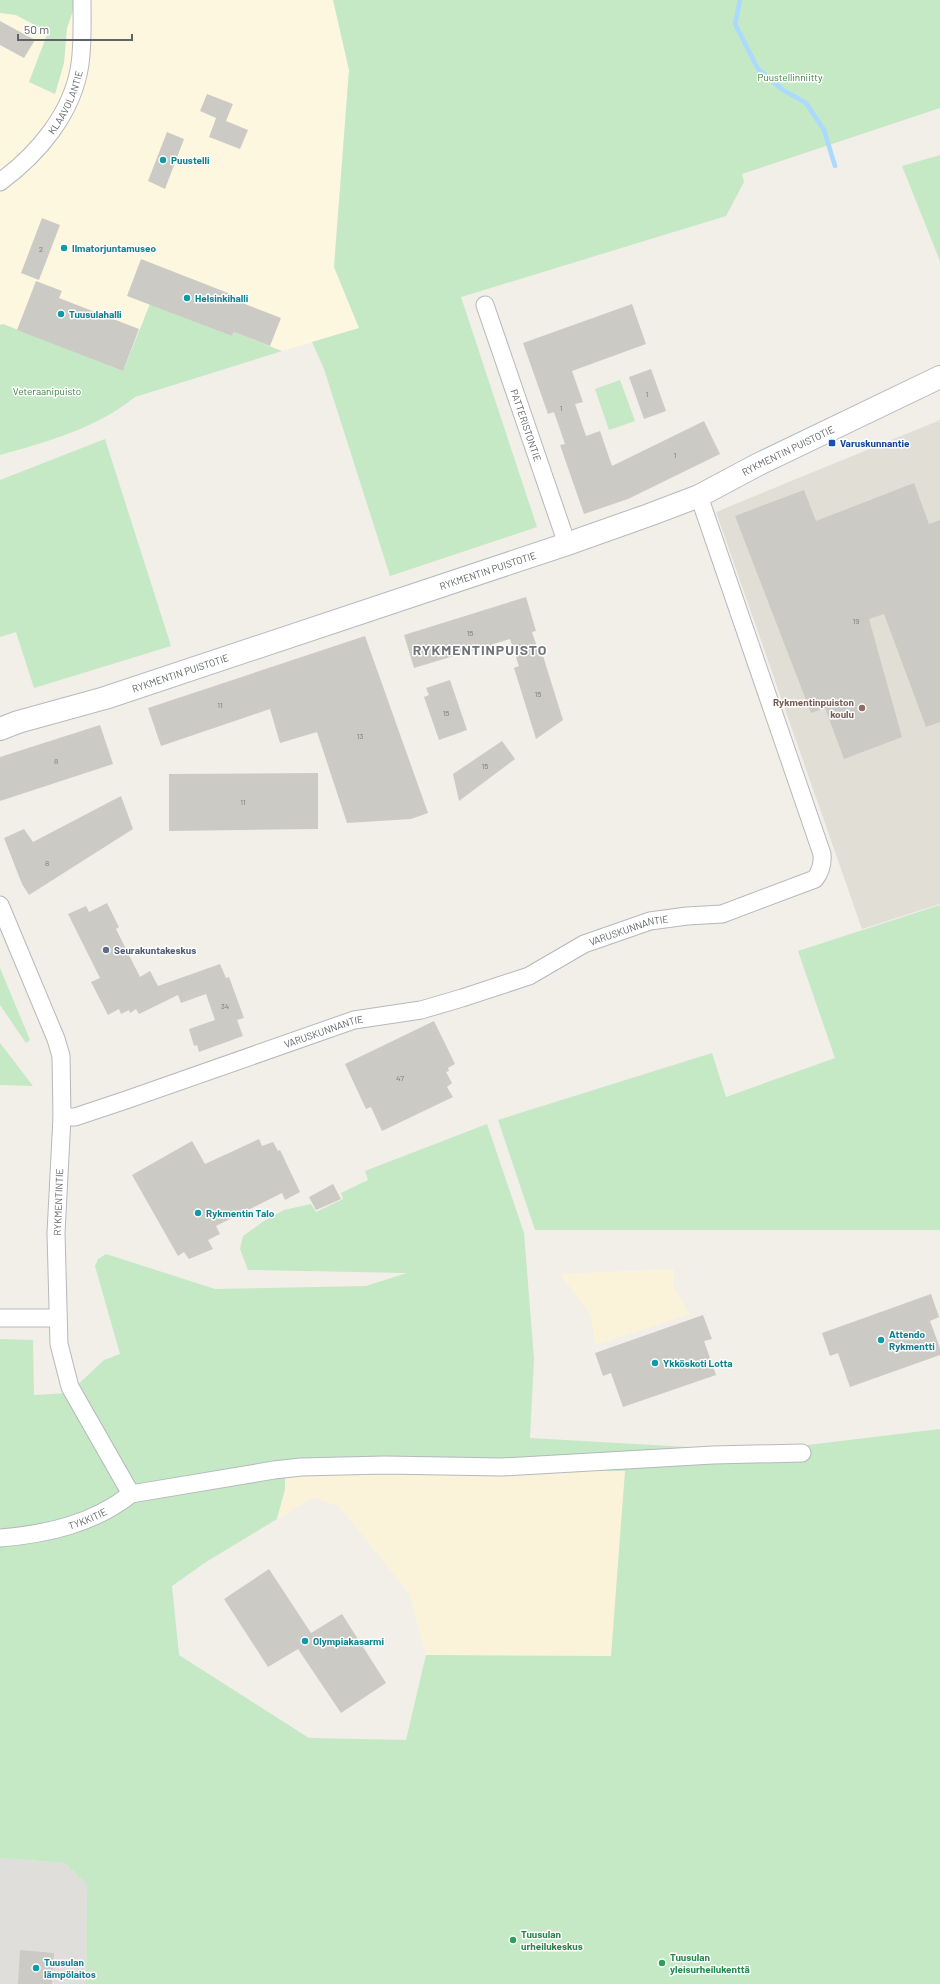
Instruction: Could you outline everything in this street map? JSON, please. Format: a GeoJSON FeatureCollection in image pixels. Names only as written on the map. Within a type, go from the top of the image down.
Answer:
{"type":"FeatureCollection","features":[{"type":"Feature","properties":{"kind":"street","name":"KLAAVOLANTIE"},"geometry":{"type":"LineString","coordinates":[[0,182],[40,146],[63,116],[75,84],[80,65],[82,0]]}},
{"type":"Feature","properties":{"kind":"street","name":"PATTERISTONTIE"},"geometry":{"type":"LineString","coordinates":[[485,305],[567,544]]}},
{"type":"Feature","properties":{"kind":"street","name":"RYKMENTIN PUISTOTIE"},"geometry":{"type":"LineString","coordinates":[[6,723],[105,698],[567,544],[700,496],[757,465],[940,377]]}},
{"type":"Feature","properties":{"kind":"street","name":"VARUSKUNNANTIE"},"geometry":{"type":"LineString","coordinates":[[62,1118],[75,1117],[97,1110],[354,1020],[421,1010],[529,976],[584,944],[650,921],[687,916],[722,914],[815,879],[820,873],[822,867],[822,854],[700,496]]}},
{"type":"Feature","properties":{"kind":"street","name":"RYKMENTINTIE"},"geometry":{"type":"LineString","coordinates":[[0,905],[56,1039],[61,1056],[62,1118],[57,1190],[58,1344],[70,1387],[131,1494]]}},
{"type":"Feature","properties":{"kind":"street"},"geometry":{"type":"LineString","coordinates":[[0,1318],[57,1318]]}},
{"type":"Feature","properties":{"kind":"street","name":"TYKKITIE"},"geometry":{"type":"LineString","coordinates":[[0,1538],[51,1531],[88,1520],[114,1507],[131,1494],[274,1470],[385,1465],[502,1467],[713,1455],[802,1453]]}},
{"type":"Feature","properties":{"kind":"shaded area","name":"Ilmatorjuntamuseo"},"geometry":{"type":"Polygon","coordinates":[[[66,0],[333,0],[349,70],[334,267],[359,328],[282,351],[234,332],[232,336],[150,304],[123,371],[3,324],[0,325],[0,13],[16,15],[49,32],[29,82],[55,94],[64,63],[66,0]]]}},
{"type":"Feature","properties":{"kind":"shaded area","name":"Rykmentinpuiston koulu"},"geometry":{"type":"Polygon","coordinates":[[[940,420],[940,904],[862,929],[716,512],[940,420]]]}},
{"type":"Feature","properties":{"kind":"shaded area"},"geometry":{"type":"Polygon","coordinates":[[[0,1858],[65,1863],[87,1885],[86,1984],[0,1984],[0,1858]]]}},
{"type":"Feature","properties":{"kind":"green space"},"geometry":{"type":"Polygon","coordinates":[[[0,0],[75,0],[75,5],[67,28],[64,63],[55,94],[29,82],[48,32],[16,15],[0,13],[0,0]]]}},
{"type":"Feature","properties":{"kind":"green space","name":"Puustellinniitty"},"geometry":{"type":"Polygon","coordinates":[[[333,0],[940,0],[940,108],[742,174],[744,182],[726,216],[461,297],[537,527],[390,576],[324,369],[312,342],[359,328],[334,267],[349,70],[333,0]]]}},
{"type":"Feature","properties":{"kind":"green space"},"geometry":{"type":"Polygon","coordinates":[[[940,155],[940,261],[902,166],[940,155]]]}},
{"type":"Feature","properties":{"kind":"green space","name":"Veteraanipuisto"},"geometry":{"type":"Polygon","coordinates":[[[150,304],[232,336],[234,332],[282,351],[135,397],[120,408],[88,426],[36,445],[0,455],[0,325],[3,324],[123,371],[150,304]]]}},
{"type":"Feature","properties":{"kind":"green space"},"geometry":{"type":"Polygon","coordinates":[[[620,380],[635,421],[609,430],[595,389],[620,380]]]}},
{"type":"Feature","properties":{"kind":"green space"},"geometry":{"type":"Polygon","coordinates":[[[105,439],[171,646],[34,688],[16,632],[0,637],[0,480],[105,439]]]}},
{"type":"Feature","properties":{"kind":"green space"},"geometry":{"type":"Polygon","coordinates":[[[940,905],[940,1230],[535,1230],[498,1120],[712,1053],[726,1097],[835,1058],[798,951],[940,905]]]}},
{"type":"Feature","properties":{"kind":"green space"},"geometry":{"type":"Polygon","coordinates":[[[0,968],[30,1040],[26,1043],[0,1005],[0,968]]]}},
{"type":"Feature","properties":{"kind":"green space"},"geometry":{"type":"Polygon","coordinates":[[[0,1043],[33,1086],[0,1085],[0,1043]]]}},
{"type":"Feature","properties":{"kind":"green space"},"geometry":{"type":"Polygon","coordinates":[[[487,1124],[524,1233],[534,1359],[530,1438],[758,1451],[940,1429],[940,1984],[86,1984],[87,1885],[65,1863],[0,1858],[0,1339],[33,1340],[34,1395],[69,1393],[104,1360],[120,1354],[95,1266],[98,1259],[106,1254],[215,1289],[366,1286],[407,1273],[248,1270],[240,1249],[243,1236],[264,1221],[284,1210],[311,1204],[316,1212],[343,1199],[341,1193],[368,1180],[365,1171],[487,1124]],[[285,1465],[285,1490],[277,1519],[206,1562],[172,1586],[179,1655],[309,1738],[406,1740],[426,1655],[611,1655],[312,1469],[285,1465]]]}},
{"type":"Feature","properties":{"kind":"sand"},"geometry":{"type":"Polygon","coordinates":[[[674,1269],[673,1287],[690,1314],[595,1345],[591,1315],[560,1274],[674,1269]]]}},
{"type":"Feature","properties":{"kind":"sand"},"geometry":{"type":"Polygon","coordinates":[[[285,1465],[312,1469],[625,1471],[611,1656],[426,1655],[409,1593],[339,1506],[313,1498],[277,1519],[285,1490],[285,1465]]]}},
{"type":"Feature","properties":{"kind":"building"},"geometry":{"type":"Polygon","coordinates":[[[0,21],[35,40],[24,58],[0,45],[0,21]]]}},
{"type":"Feature","properties":{"kind":"building"},"geometry":{"type":"Polygon","coordinates":[[[207,94],[233,104],[226,121],[248,130],[240,149],[209,137],[216,118],[200,111],[207,94]]]}},
{"type":"Feature","properties":{"kind":"building","name":"Puustelli"},"geometry":{"type":"Polygon","coordinates":[[[167,132],[184,139],[165,189],[148,181],[167,132]]]}},
{"type":"Feature","properties":{"kind":"building"},"geometry":{"type":"Polygon","coordinates":[[[42,218],[60,225],[39,280],[21,273],[42,218]]]}},
{"type":"Feature","properties":{"kind":"building","name":"Helsinkihalli"},"geometry":{"type":"Polygon","coordinates":[[[141,259],[246,300],[245,304],[281,318],[270,346],[234,332],[232,336],[127,296],[141,259]]]}},
{"type":"Feature","properties":{"kind":"building","name":"Tuusulahalli"},"geometry":{"type":"Polygon","coordinates":[[[36,281],[62,291],[59,298],[139,329],[123,371],[17,330],[36,281]]]}},
{"type":"Feature","properties":{"kind":"building"},"geometry":{"type":"Polygon","coordinates":[[[632,304],[646,344],[572,371],[583,402],[575,404],[586,436],[600,431],[612,466],[704,421],[720,454],[628,499],[584,514],[560,445],[565,444],[554,412],[548,414],[523,343],[632,304]]]}},
{"type":"Feature","properties":{"kind":"building"},"geometry":{"type":"Polygon","coordinates":[[[651,369],[666,411],[644,419],[629,377],[651,369]]]}},
{"type":"Feature","properties":{"kind":"building"},"geometry":{"type":"Polygon","coordinates":[[[914,483],[929,524],[940,520],[940,722],[926,727],[884,614],[869,619],[902,737],[844,759],[825,708],[811,713],[735,516],[804,490],[816,521],[914,483]]]}},
{"type":"Feature","properties":{"kind":"building"},"geometry":{"type":"Polygon","coordinates":[[[526,597],[536,631],[532,632],[540,656],[543,656],[563,720],[536,739],[514,668],[519,666],[510,639],[414,668],[404,635],[526,597]]]}},
{"type":"Feature","properties":{"kind":"building"},"geometry":{"type":"Polygon","coordinates":[[[365,636],[428,813],[411,819],[347,823],[317,732],[280,743],[270,709],[161,746],[148,708],[365,636]]]}},
{"type":"Feature","properties":{"kind":"building"},"geometry":{"type":"Polygon","coordinates":[[[450,680],[467,730],[439,740],[424,697],[429,695],[426,688],[450,680]]]}},
{"type":"Feature","properties":{"kind":"building"},"geometry":{"type":"Polygon","coordinates":[[[100,725],[113,764],[0,801],[0,757],[100,725]]]}},
{"type":"Feature","properties":{"kind":"building"},"geometry":{"type":"Polygon","coordinates":[[[502,741],[515,759],[459,801],[453,774],[502,741]]]}},
{"type":"Feature","properties":{"kind":"building"},"geometry":{"type":"Polygon","coordinates":[[[318,773],[318,829],[169,831],[169,774],[318,773]]]}},
{"type":"Feature","properties":{"kind":"building"},"geometry":{"type":"Polygon","coordinates":[[[121,796],[133,829],[29,895],[22,884],[4,838],[24,829],[33,842],[121,796]]]}},
{"type":"Feature","properties":{"kind":"building"},"geometry":{"type":"Polygon","coordinates":[[[107,903],[119,927],[116,929],[140,977],[150,971],[158,986],[220,964],[226,978],[229,977],[244,1018],[237,1020],[243,1036],[199,1052],[197,1045],[194,1046],[189,1029],[215,1020],[206,994],[181,1003],[178,995],[139,1014],[136,1009],[130,1013],[129,1010],[121,1014],[119,1009],[108,1015],[91,982],[100,978],[68,914],[86,906],[89,912],[107,903]]]}},
{"type":"Feature","properties":{"kind":"building"},"geometry":{"type":"Polygon","coordinates":[[[434,1021],[455,1064],[448,1068],[449,1071],[446,1072],[452,1083],[447,1087],[453,1097],[382,1131],[371,1107],[366,1109],[345,1064],[434,1021]]]}},
{"type":"Feature","properties":{"kind":"building","name":"Rykmentin Talo"},"geometry":{"type":"Polygon","coordinates":[[[259,1139],[262,1146],[273,1142],[278,1151],[280,1150],[300,1192],[285,1200],[282,1193],[216,1226],[220,1234],[208,1240],[213,1249],[189,1259],[184,1252],[178,1256],[132,1175],[192,1141],[205,1164],[259,1139]]]}},
{"type":"Feature","properties":{"kind":"building"},"geometry":{"type":"Polygon","coordinates":[[[333,1184],[341,1199],[316,1210],[309,1197],[333,1184]]]}},
{"type":"Feature","properties":{"kind":"building","name":"Attendo Rykmentti"},"geometry":{"type":"Polygon","coordinates":[[[931,1294],[939,1317],[930,1321],[940,1348],[940,1355],[850,1387],[838,1353],[830,1356],[822,1333],[931,1294]]]}},
{"type":"Feature","properties":{"kind":"building","name":"Ykköskoti Lotta"},"geometry":{"type":"Polygon","coordinates":[[[703,1315],[712,1339],[704,1341],[716,1375],[623,1407],[611,1373],[603,1376],[595,1353],[703,1315]]]}},
{"type":"Feature","properties":{"kind":"building","name":"Olympiakasarmi"},"geometry":{"type":"Polygon","coordinates":[[[269,1569],[311,1633],[342,1614],[386,1683],[341,1713],[298,1649],[268,1667],[224,1599],[269,1569]]]}},
{"type":"Feature","properties":{"kind":"building","name":"Tuusulan lämpölaitos"},"geometry":{"type":"Polygon","coordinates":[[[20,1950],[54,1953],[52,1984],[18,1984],[20,1950]]]}},
{"type":"Feature","properties":{"kind":"waterway"},"geometry":{"type":"LineString","coordinates":[[740,0],[735,24],[758,69],[783,90],[806,103],[824,130],[835,166]]}},
{"type":"Feature","properties":{"kind":"place","name":"Puustelli"},"geometry":{"type":"Point","coordinates":[163,160]}},
{"type":"Feature","properties":{"kind":"place","name":"Ilmatorjuntamuseo"},"geometry":{"type":"Point","coordinates":[64,248]}},
{"type":"Feature","properties":{"kind":"place","name":"Helsinkihalli"},"geometry":{"type":"Point","coordinates":[187,298]}},
{"type":"Feature","properties":{"kind":"place","name":"Tuusulahalli"},"geometry":{"type":"Point","coordinates":[61,314]}},
{"type":"Feature","properties":{"kind":"place","name":"Varuskunnantie"},"geometry":{"type":"Point","coordinates":[832,443]}},
{"type":"Feature","properties":{"kind":"place","name":"Rykmentinpuiston koulu"},"geometry":{"type":"Point","coordinates":[862,708]}},
{"type":"Feature","properties":{"kind":"place","name":"Seurakuntakeskus"},"geometry":{"type":"Point","coordinates":[106,950]}},
{"type":"Feature","properties":{"kind":"place","name":"Rykmentin Talo"},"geometry":{"type":"Point","coordinates":[198,1213]}},
{"type":"Feature","properties":{"kind":"place","name":"Attendo Rykmentti"},"geometry":{"type":"Point","coordinates":[881,1340]}},
{"type":"Feature","properties":{"kind":"place","name":"Ykköskoti Lotta"},"geometry":{"type":"Point","coordinates":[655,1363]}},
{"type":"Feature","properties":{"kind":"place","name":"Olympiakasarmi"},"geometry":{"type":"Point","coordinates":[305,1641]}},
{"type":"Feature","properties":{"kind":"place","name":"Tuusulan urheilukeskus"},"geometry":{"type":"Point","coordinates":[513,1940]}},
{"type":"Feature","properties":{"kind":"place","name":"Tuusulan yleisurheilukenttä"},"geometry":{"type":"Point","coordinates":[662,1963]}},
{"type":"Feature","properties":{"kind":"place","name":"Tuusulan lämpölaitos"},"geometry":{"type":"Point","coordinates":[36,1968]}},
{"type":"Feature","properties":{"kind":"district","name":"RYKMENTINPUISTO"},"geometry":{"type":"Point","coordinates":[480,650]}}]}
